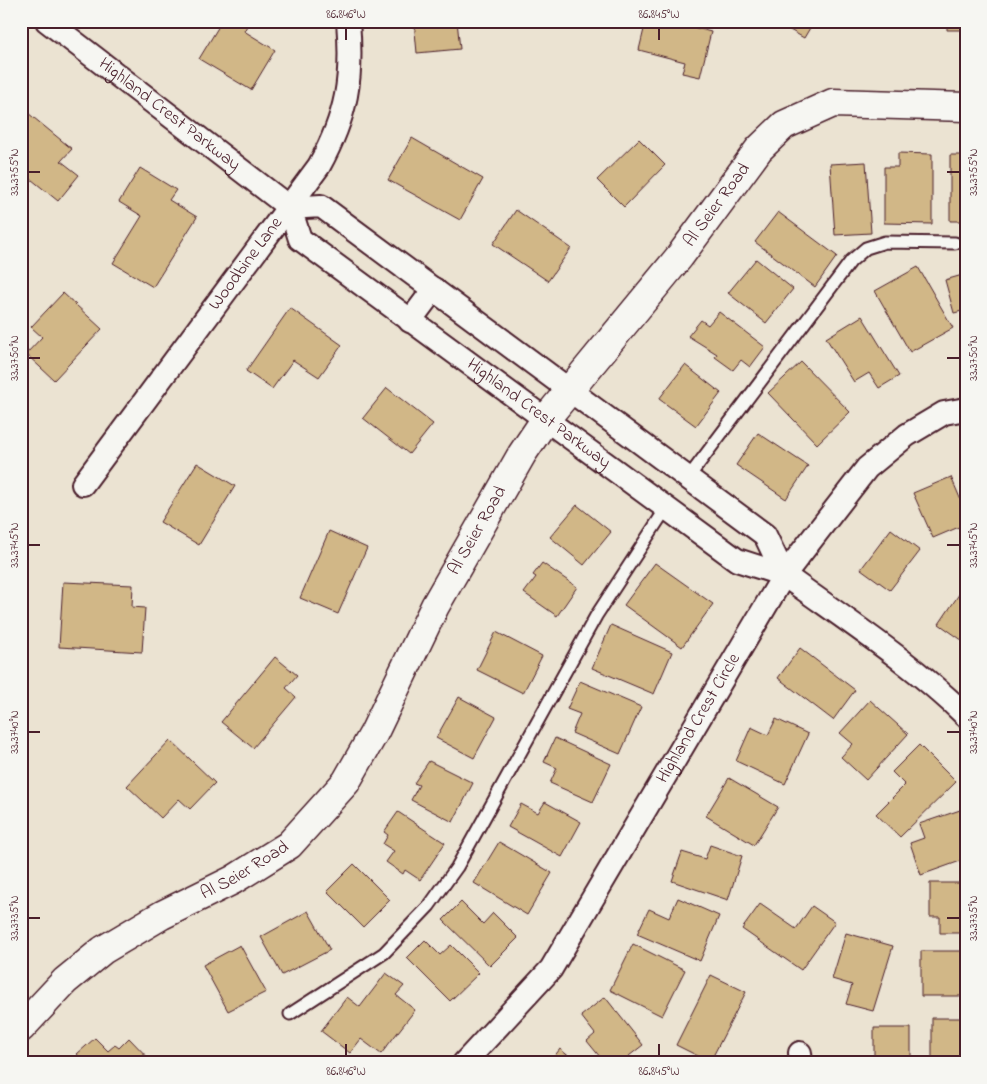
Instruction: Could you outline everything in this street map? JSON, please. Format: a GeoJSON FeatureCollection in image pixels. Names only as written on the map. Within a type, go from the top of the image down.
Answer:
{"type":"FeatureCollection","features":[{"type":"Feature","properties":{"kind":"street","name":"Highland Crest Parkway"},"geometry":{"type":"LineString","coordinates":[[47,21],[290,208],[300,239],[737,560],[784,575],[898,657],[946,696],[966,716]]}},
{"type":"Feature","properties":{"kind":"street","name":"Woodbine Lane"},"geometry":{"type":"LineString","coordinates":[[83,484],[290,208],[334,139],[344,112],[349,85],[351,57],[348,21]]}},
{"type":"Feature","properties":{"kind":"street","name":"Al Seier Road"},"geometry":{"type":"LineString","coordinates":[[21,1028],[65,981],[102,950],[162,915],[233,880],[289,845],[346,782],[374,732],[435,606],[522,454],[544,420],[680,256],[759,149],[784,125],[833,103],[966,107]]}},
{"type":"Feature","properties":{"kind":"street","name":"Highland Crest Parkway"},"geometry":{"type":"LineString","coordinates":[[290,208],[321,206],[570,389],[765,535],[784,575]]}},
{"type":"Feature","properties":{"kind":"street"},"geometry":{"type":"LineString","coordinates":[[410,321],[434,289]]}},
{"type":"Feature","properties":{"kind":"street","name":"Highland Crest Circle"},"geometry":{"type":"LineString","coordinates":[[464,1063],[551,969],[784,575],[867,468],[907,435],[944,413],[966,409]]}},
{"type":"Feature","properties":{"kind":"street"},"geometry":{"type":"LineString","coordinates":[[667,507],[688,478]]}},
{"type":"Feature","properties":{"kind":"lane"},"geometry":{"type":"LineString","coordinates":[[688,478],[851,261],[866,248],[885,242],[955,243]]}},
{"type":"Feature","properties":{"kind":"lane"},"geometry":{"type":"LineString","coordinates":[[290,1014],[384,953],[429,906],[457,867],[596,616],[667,507]]}},
{"type":"Feature","properties":{"kind":"building"},"geometry":{"type":"Polygon","coordinates":[[[222,21],[250,21],[244,31],[275,50],[251,90],[199,59],[222,21]]]}},
{"type":"Feature","properties":{"kind":"building"},"geometry":{"type":"Polygon","coordinates":[[[414,21],[457,21],[460,49],[417,53],[414,21]]]}},
{"type":"Feature","properties":{"kind":"building"},"geometry":{"type":"Polygon","coordinates":[[[646,21],[671,21],[711,32],[700,77],[682,73],[685,62],[639,50],[646,21]]]}},
{"type":"Feature","properties":{"kind":"building"},"geometry":{"type":"Polygon","coordinates":[[[774,21],[814,21],[804,38],[774,21]]]}},
{"type":"Feature","properties":{"kind":"building"},"geometry":{"type":"Polygon","coordinates":[[[947,21],[966,21],[966,30],[947,30],[947,21]]]}},
{"type":"Feature","properties":{"kind":"building"},"geometry":{"type":"Polygon","coordinates":[[[28,113],[72,149],[61,161],[79,175],[58,201],[21,171],[21,121],[28,113]]]}},
{"type":"Feature","properties":{"kind":"building"},"geometry":{"type":"Polygon","coordinates":[[[412,138],[483,179],[460,220],[388,180],[412,138]]]}},
{"type":"Feature","properties":{"kind":"building"},"geometry":{"type":"Polygon","coordinates":[[[639,139],[665,165],[624,207],[597,180],[639,139]]]}},
{"type":"Feature","properties":{"kind":"building"},"geometry":{"type":"Polygon","coordinates":[[[898,153],[932,154],[932,224],[884,223],[884,167],[898,167],[898,153]]]}},
{"type":"Feature","properties":{"kind":"building"},"geometry":{"type":"Polygon","coordinates":[[[950,155],[966,155],[966,221],[950,221],[950,155]]]}},
{"type":"Feature","properties":{"kind":"building"},"geometry":{"type":"Polygon","coordinates":[[[866,162],[871,233],[835,235],[830,164],[866,162]]]}},
{"type":"Feature","properties":{"kind":"building"},"geometry":{"type":"Polygon","coordinates":[[[140,168],[176,190],[169,200],[197,217],[153,287],[113,263],[142,216],[119,202],[140,168]]]}},
{"type":"Feature","properties":{"kind":"building"},"geometry":{"type":"Polygon","coordinates":[[[516,210],[571,248],[548,281],[493,244],[516,210]]]}},
{"type":"Feature","properties":{"kind":"building"},"geometry":{"type":"Polygon","coordinates":[[[778,212],[837,256],[815,287],[755,242],[778,212]]]}},
{"type":"Feature","properties":{"kind":"building"},"geometry":{"type":"Polygon","coordinates":[[[756,259],[793,289],[766,323],[728,293],[756,259]]]}},
{"type":"Feature","properties":{"kind":"building"},"geometry":{"type":"Polygon","coordinates":[[[918,267],[953,328],[910,352],[875,291],[918,267]]]}},
{"type":"Feature","properties":{"kind":"building"},"geometry":{"type":"Polygon","coordinates":[[[966,274],[966,310],[954,313],[945,280],[966,274]]]}},
{"type":"Feature","properties":{"kind":"building"},"geometry":{"type":"Polygon","coordinates":[[[63,293],[102,329],[54,380],[26,354],[42,337],[31,327],[63,293]]]}},
{"type":"Feature","properties":{"kind":"building"},"geometry":{"type":"Polygon","coordinates":[[[290,308],[342,345],[319,377],[293,360],[272,389],[246,371],[290,308]]]}},
{"type":"Feature","properties":{"kind":"building"},"geometry":{"type":"Polygon","coordinates":[[[719,312],[765,347],[750,367],[741,360],[733,370],[715,357],[717,354],[688,336],[701,320],[708,325],[719,312]]]}},
{"type":"Feature","properties":{"kind":"building"},"geometry":{"type":"Polygon","coordinates":[[[862,316],[899,376],[879,388],[869,373],[854,382],[826,338],[862,316]]]}},
{"type":"Feature","properties":{"kind":"building"},"geometry":{"type":"Polygon","coordinates":[[[801,362],[850,412],[817,444],[768,393],[801,362]]]}},
{"type":"Feature","properties":{"kind":"building"},"geometry":{"type":"Polygon","coordinates":[[[685,365],[721,393],[696,426],[659,399],[685,365]]]}},
{"type":"Feature","properties":{"kind":"building"},"geometry":{"type":"Polygon","coordinates":[[[387,388],[433,424],[409,454],[363,418],[387,388]]]}},
{"type":"Feature","properties":{"kind":"building"},"geometry":{"type":"Polygon","coordinates":[[[758,433],[808,466],[786,499],[736,465],[758,433]]]}},
{"type":"Feature","properties":{"kind":"building"},"geometry":{"type":"Polygon","coordinates":[[[197,463],[235,486],[199,545],[160,522],[197,463]]]}},
{"type":"Feature","properties":{"kind":"building"},"geometry":{"type":"Polygon","coordinates":[[[951,477],[966,512],[966,524],[933,538],[913,493],[951,477]]]}},
{"type":"Feature","properties":{"kind":"building"},"geometry":{"type":"Polygon","coordinates":[[[577,505],[611,532],[584,565],[550,537],[577,505]]]}},
{"type":"Feature","properties":{"kind":"building"},"geometry":{"type":"Polygon","coordinates":[[[891,529],[920,551],[890,590],[861,569],[891,529]]]}},
{"type":"Feature","properties":{"kind":"building"},"geometry":{"type":"Polygon","coordinates":[[[329,531],[367,548],[338,614],[300,598],[329,531]]]}},
{"type":"Feature","properties":{"kind":"building"},"geometry":{"type":"Polygon","coordinates":[[[542,563],[577,587],[557,616],[524,593],[536,577],[533,575],[542,563]]]}},
{"type":"Feature","properties":{"kind":"building"},"geometry":{"type":"Polygon","coordinates":[[[655,563],[713,604],[682,647],[624,605],[655,563]]]}},
{"type":"Feature","properties":{"kind":"building"},"geometry":{"type":"Polygon","coordinates":[[[63,582],[133,585],[132,607],[145,608],[142,652],[59,647],[63,582]]]}},
{"type":"Feature","properties":{"kind":"building"},"geometry":{"type":"Polygon","coordinates":[[[966,584],[966,643],[939,624],[966,584]]]}},
{"type":"Feature","properties":{"kind":"building"},"geometry":{"type":"Polygon","coordinates":[[[611,625],[672,652],[654,694],[592,668],[611,625]]]}},
{"type":"Feature","properties":{"kind":"building"},"geometry":{"type":"Polygon","coordinates":[[[496,632],[542,656],[523,693],[477,670],[496,632]]]}},
{"type":"Feature","properties":{"kind":"building"},"geometry":{"type":"Polygon","coordinates":[[[800,648],[855,690],[833,720],[778,678],[800,648]]]}},
{"type":"Feature","properties":{"kind":"building"},"geometry":{"type":"Polygon","coordinates":[[[275,657],[297,675],[286,688],[296,697],[253,748],[221,722],[275,657]]]}},
{"type":"Feature","properties":{"kind":"building"},"geometry":{"type":"Polygon","coordinates":[[[580,681],[641,707],[620,754],[572,733],[580,714],[567,709],[580,681]]]}},
{"type":"Feature","properties":{"kind":"building"},"geometry":{"type":"Polygon","coordinates":[[[459,697],[496,717],[474,758],[436,738],[459,697]]]}},
{"type":"Feature","properties":{"kind":"building"},"geometry":{"type":"Polygon","coordinates":[[[870,700],[908,734],[866,780],[841,757],[853,744],[840,733],[870,700]]]}},
{"type":"Feature","properties":{"kind":"building"},"geometry":{"type":"Polygon","coordinates":[[[776,719],[808,734],[785,784],[736,761],[751,727],[768,735],[776,719]]]}},
{"type":"Feature","properties":{"kind":"building"},"geometry":{"type":"Polygon","coordinates":[[[555,738],[611,764],[593,802],[550,783],[557,768],[544,762],[555,738]]]}},
{"type":"Feature","properties":{"kind":"building"},"geometry":{"type":"Polygon","coordinates":[[[170,740],[215,783],[190,809],[179,799],[161,818],[127,786],[170,740]]]}},
{"type":"Feature","properties":{"kind":"building"},"geometry":{"type":"Polygon","coordinates":[[[919,745],[956,782],[900,837],[876,814],[905,785],[892,772],[919,745]]]}},
{"type":"Feature","properties":{"kind":"building"},"geometry":{"type":"Polygon","coordinates":[[[429,761],[473,783],[453,822],[411,800],[419,785],[414,783],[429,761]]]}},
{"type":"Feature","properties":{"kind":"building"},"geometry":{"type":"Polygon","coordinates":[[[729,778],[778,807],[754,845],[706,816],[729,778]]]}},
{"type":"Feature","properties":{"kind":"building"},"geometry":{"type":"Polygon","coordinates":[[[545,802],[581,822],[562,857],[508,827],[521,804],[538,813],[545,802]]]}},
{"type":"Feature","properties":{"kind":"building"},"geometry":{"type":"Polygon","coordinates":[[[966,808],[966,859],[921,875],[910,843],[924,838],[919,824],[966,808]]]}},
{"type":"Feature","properties":{"kind":"building"},"geometry":{"type":"Polygon","coordinates":[[[398,812],[445,843],[420,880],[405,870],[403,874],[386,862],[394,851],[383,844],[388,835],[384,832],[398,812]]]}},
{"type":"Feature","properties":{"kind":"building"},"geometry":{"type":"Polygon","coordinates":[[[499,842],[552,873],[527,915],[474,883],[499,842]]]}},
{"type":"Feature","properties":{"kind":"building"},"geometry":{"type":"Polygon","coordinates":[[[710,845],[742,856],[728,900],[672,881],[682,852],[705,859],[710,845]]]}},
{"type":"Feature","properties":{"kind":"building"},"geometry":{"type":"Polygon","coordinates":[[[354,864],[390,900],[363,927],[327,891],[354,864]]]}},
{"type":"Feature","properties":{"kind":"building"},"geometry":{"type":"Polygon","coordinates":[[[930,883],[966,883],[966,933],[940,933],[940,917],[930,917],[930,883]]]}},
{"type":"Feature","properties":{"kind":"building"},"geometry":{"type":"Polygon","coordinates":[[[678,898],[719,916],[700,961],[637,934],[649,909],[669,918],[678,898]]]}},
{"type":"Feature","properties":{"kind":"building"},"geometry":{"type":"Polygon","coordinates":[[[461,902],[483,924],[493,913],[518,938],[490,966],[443,920],[461,902]]]}},
{"type":"Feature","properties":{"kind":"building"},"geometry":{"type":"Polygon","coordinates":[[[760,904],[796,929],[812,906],[835,922],[801,970],[742,929],[760,904]]]}},
{"type":"Feature","properties":{"kind":"building"},"geometry":{"type":"Polygon","coordinates":[[[308,911],[330,950],[282,975],[261,937],[308,911]]]}},
{"type":"Feature","properties":{"kind":"building"},"geometry":{"type":"Polygon","coordinates":[[[846,933],[893,946],[873,1011],[846,1004],[852,985],[832,979],[846,933]]]}},
{"type":"Feature","properties":{"kind":"building"},"geometry":{"type":"Polygon","coordinates":[[[425,940],[440,955],[451,945],[479,973],[450,1001],[407,958],[425,940]]]}},
{"type":"Feature","properties":{"kind":"building"},"geometry":{"type":"Polygon","coordinates":[[[633,944],[685,970],[662,1016],[610,990],[633,944]]]}},
{"type":"Feature","properties":{"kind":"building"},"geometry":{"type":"Polygon","coordinates":[[[240,945],[266,992],[228,1011],[203,965],[240,945]]]}},
{"type":"Feature","properties":{"kind":"building"},"geometry":{"type":"Polygon","coordinates":[[[921,951],[966,951],[966,996],[921,996],[921,951]]]}},
{"type":"Feature","properties":{"kind":"building"},"geometry":{"type":"Polygon","coordinates":[[[386,973],[404,986],[396,995],[415,1010],[381,1054],[361,1039],[350,1053],[321,1031],[347,997],[360,1007],[386,973]]]}},
{"type":"Feature","properties":{"kind":"building"},"geometry":{"type":"Polygon","coordinates":[[[711,975],[746,992],[710,1062],[676,1045],[711,975]]]}},
{"type":"Feature","properties":{"kind":"building"},"geometry":{"type":"Polygon","coordinates":[[[605,997],[643,1045],[620,1063],[605,1063],[587,1041],[595,1034],[581,1016],[605,997]]]}},
{"type":"Feature","properties":{"kind":"building"},"geometry":{"type":"Polygon","coordinates":[[[932,1018],[966,1018],[966,1063],[932,1063],[932,1018]]]}},
{"type":"Feature","properties":{"kind":"building"},"geometry":{"type":"Polygon","coordinates":[[[874,1028],[911,1028],[911,1063],[874,1063],[874,1028]]]}},
{"type":"Feature","properties":{"kind":"building"},"geometry":{"type":"Polygon","coordinates":[[[95,1038],[108,1051],[115,1045],[119,1048],[129,1038],[153,1063],[85,1063],[77,1054],[95,1038]]]}},
{"type":"Feature","properties":{"kind":"building"},"geometry":{"type":"Polygon","coordinates":[[[560,1049],[577,1063],[549,1063],[560,1049]]]}}]}
